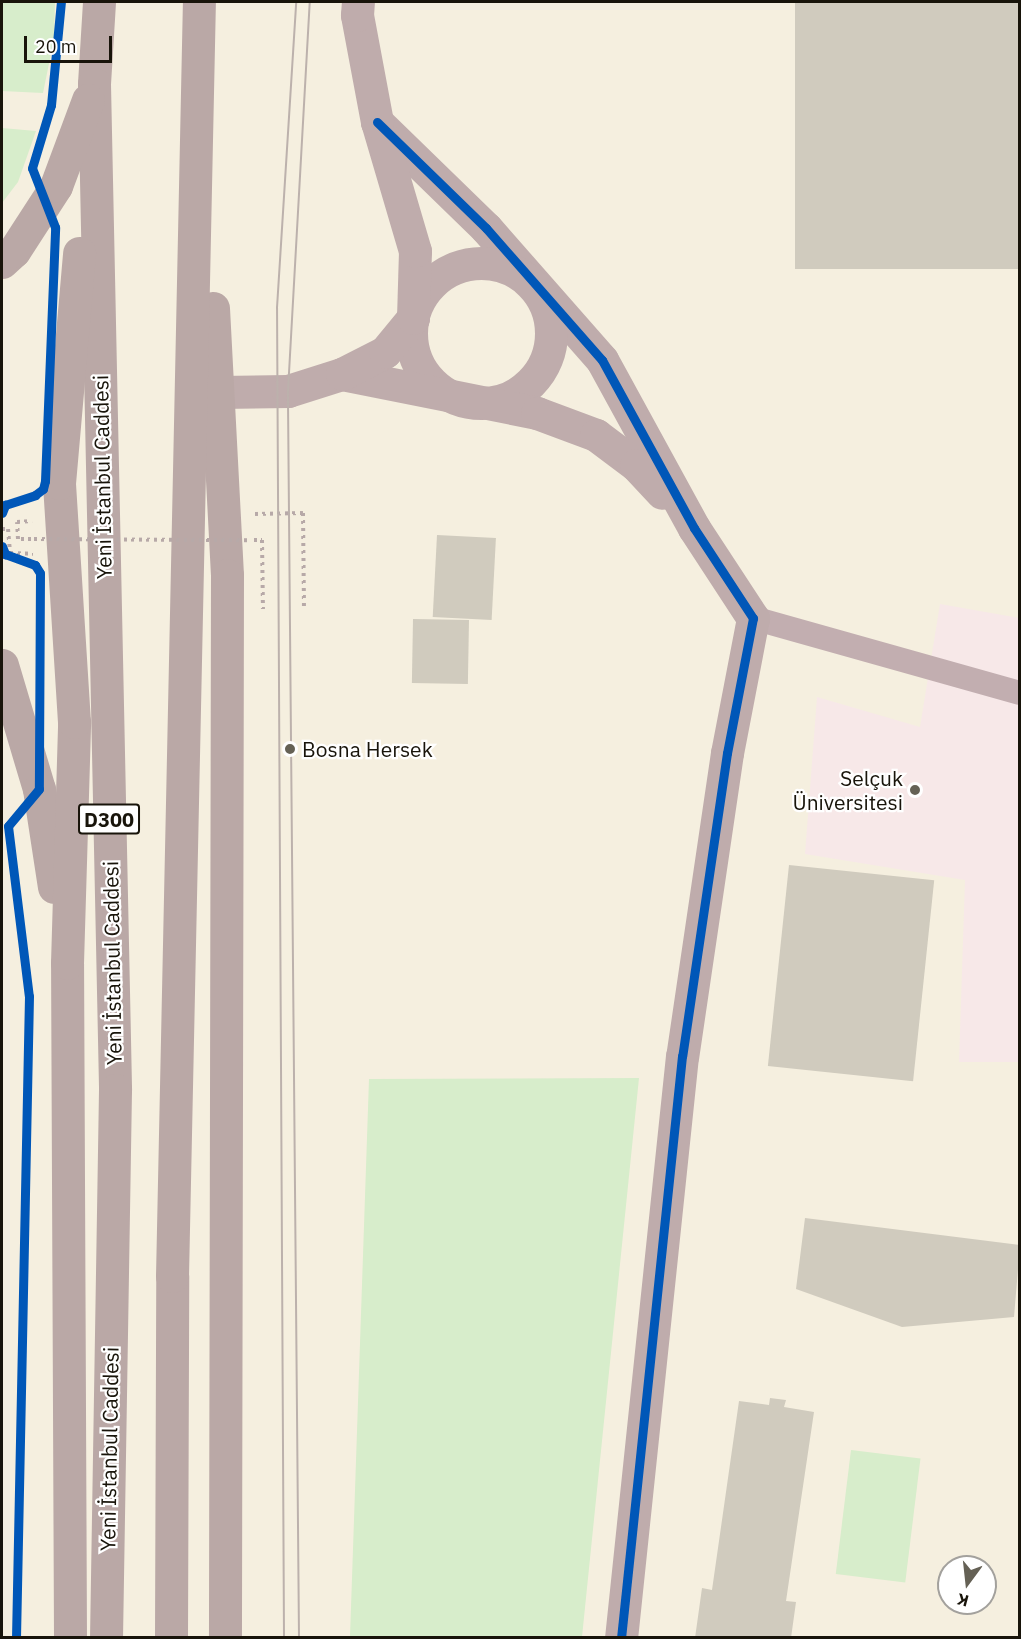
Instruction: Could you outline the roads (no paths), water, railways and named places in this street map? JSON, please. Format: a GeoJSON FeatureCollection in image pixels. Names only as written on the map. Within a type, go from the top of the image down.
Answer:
{"type":"FeatureCollection","features":[{"type":"Feature","properties":{"kind":"highway","name":"Yeni İstanbul Caddesi"},"geometry":{"type":"LineString","coordinates":[[99,2],[94,84],[115,1090],[106,1638]]}},
{"type":"Feature","properties":{"kind":"highway"},"geometry":{"type":"LineString","coordinates":[[171,1638],[172,1276],[199,2]]}},
{"type":"Feature","properties":{"kind":"highway"},"geometry":{"type":"LineString","coordinates":[[2,262],[14,251],[56,186],[94,84]]}},
{"type":"Feature","properties":{"kind":"highway"},"geometry":{"type":"LineString","coordinates":[[70,1638],[67,963],[74,722],[59,483],[94,84]]}},
{"type":"Feature","properties":{"kind":"highway"},"geometry":{"type":"LineString","coordinates":[[198,102],[219,392],[228,575],[225,1638]]}},
{"type":"Feature","properties":{"kind":"highway"},"geometry":{"type":"LineString","coordinates":[[2,665],[39,789],[67,963]]}},
{"type":"Feature","properties":{"kind":"street"},"geometry":{"type":"LineString","coordinates":[[358,2],[357,15],[377,122],[415,251],[412,318],[414,349],[426,377],[460,399],[537,413],[596,435],[636,465],[694,528]]}},
{"type":"Feature","properties":{"kind":"street"},"geometry":{"type":"LineString","coordinates":[[377,122],[486,228],[540,293],[602,360],[694,528],[753,618],[1020,693]]}},
{"type":"Feature","properties":{"kind":"street"},"geometry":{"type":"LineString","coordinates":[[219,392],[288,391],[342,374],[385,352],[412,318],[421,296],[436,279],[456,267],[479,263],[502,266],[523,277],[540,293],[549,315],[552,338],[546,360],[535,378],[520,392],[501,400],[481,403],[342,374]]}},
{"type":"Feature","properties":{"kind":"street"},"geometry":{"type":"LineString","coordinates":[[621,1638],[682,1056],[727,753],[753,618]]}},
{"type":"Feature","properties":{"kind":"tram line"},"geometry":{"type":"LineString","coordinates":[[284,1638],[277,308],[296,2]]}},
{"type":"Feature","properties":{"kind":"tram line"},"geometry":{"type":"LineString","coordinates":[[299,1638],[288,391],[310,2]]}},
{"type":"Feature","properties":{"kind":"place","name":"Bosna Hersek"},"geometry":{"type":"Point","coordinates":[290,749]}},
{"type":"Feature","properties":{"kind":"place","name":"Selçuk Üniversitesi"},"geometry":{"type":"Point","coordinates":[915,790]}}]}
